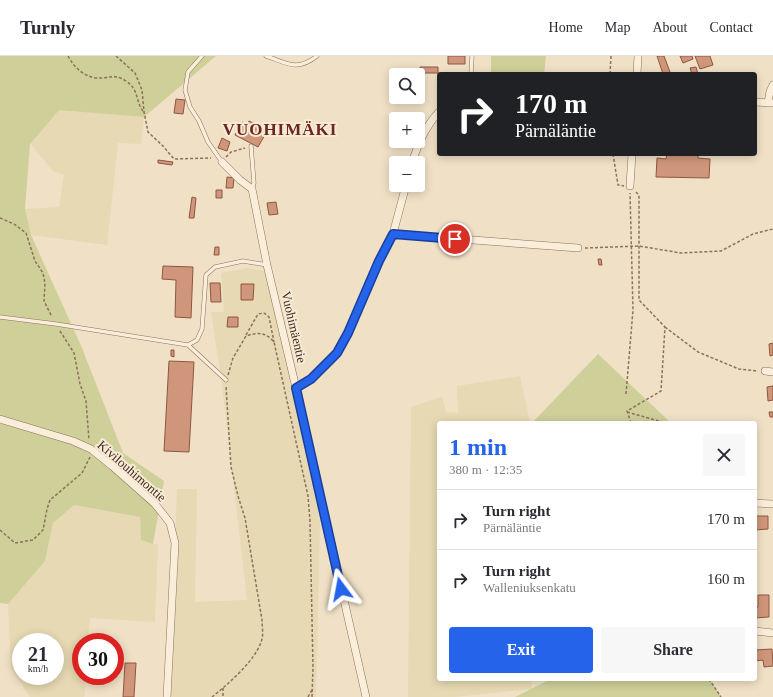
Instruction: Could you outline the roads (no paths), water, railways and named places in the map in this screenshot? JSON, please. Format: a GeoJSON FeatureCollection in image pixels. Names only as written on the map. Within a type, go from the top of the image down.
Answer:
{"type":"FeatureCollection","features":[{"type":"Feature","properties":{"kind":"street"},"geometry":{"type":"LineString","coordinates":[[637,72],[638,56]]}},
{"type":"Feature","properties":{"kind":"street"},"geometry":{"type":"LineString","coordinates":[[757,102],[770,103],[770,91],[773,85]]}},
{"type":"Feature","properties":{"kind":"street"},"geometry":{"type":"LineString","coordinates":[[415,156],[421,138],[437,114]]}},
{"type":"Feature","properties":{"kind":"street"},"geometry":{"type":"LineString","coordinates":[[630,186],[632,156]]}},
{"type":"Feature","properties":{"kind":"street"},"geometry":{"type":"LineString","coordinates":[[221,159],[240,180],[252,189]]}},
{"type":"Feature","properties":{"kind":"street","name":"Vuohimäentie"},"geometry":{"type":"LineString","coordinates":[[252,189],[267,265],[366,697]]}},
{"type":"Feature","properties":{"kind":"street"},"geometry":{"type":"LineString","coordinates":[[296,388],[311,379],[337,353],[348,333],[379,261],[393,234],[404,192]]}},
{"type":"Feature","properties":{"kind":"street"},"geometry":{"type":"LineString","coordinates":[[393,234],[578,248]]}},
{"type":"Feature","properties":{"kind":"street"},"geometry":{"type":"LineString","coordinates":[[765,371],[773,372]]}},
{"type":"Feature","properties":{"kind":"street","name":"Kivilouhimontie"},"geometry":{"type":"LineString","coordinates":[[0,419],[73,442],[90,449],[112,466],[155,504],[170,523],[175,543],[167,697]]}},
{"type":"Feature","properties":{"kind":"street"},"geometry":{"type":"LineString","coordinates":[[757,503],[773,504]]}},
{"type":"Feature","properties":{"kind":"street"},"geometry":{"type":"LineString","coordinates":[[757,631],[773,633]]}},
{"type":"Feature","properties":{"kind":"lane"},"geometry":{"type":"LineString","coordinates":[[202,56],[188,72],[185,90],[190,107],[208,142],[221,159]]}},
{"type":"Feature","properties":{"kind":"lane"},"geometry":{"type":"LineString","coordinates":[[266,56],[292,66],[308,63],[317,56]]}},
{"type":"Feature","properties":{"kind":"lane"},"geometry":{"type":"LineString","coordinates":[[471,72],[472,56]]}},
{"type":"Feature","properties":{"kind":"lane"},"geometry":{"type":"LineString","coordinates":[[252,146],[254,183],[252,189]]}},
{"type":"Feature","properties":{"kind":"lane"},"geometry":{"type":"LineString","coordinates":[[188,345],[197,340],[202,329],[206,275],[215,267],[243,262],[267,265]]}},
{"type":"Feature","properties":{"kind":"lane"},"geometry":{"type":"LineString","coordinates":[[0,317],[56,324],[188,345],[226,380]]}},
{"type":"Feature","properties":{"kind":"district","name":"VUOHIMÄKI"},"geometry":{"type":"Point","coordinates":[280,129]}}]}
